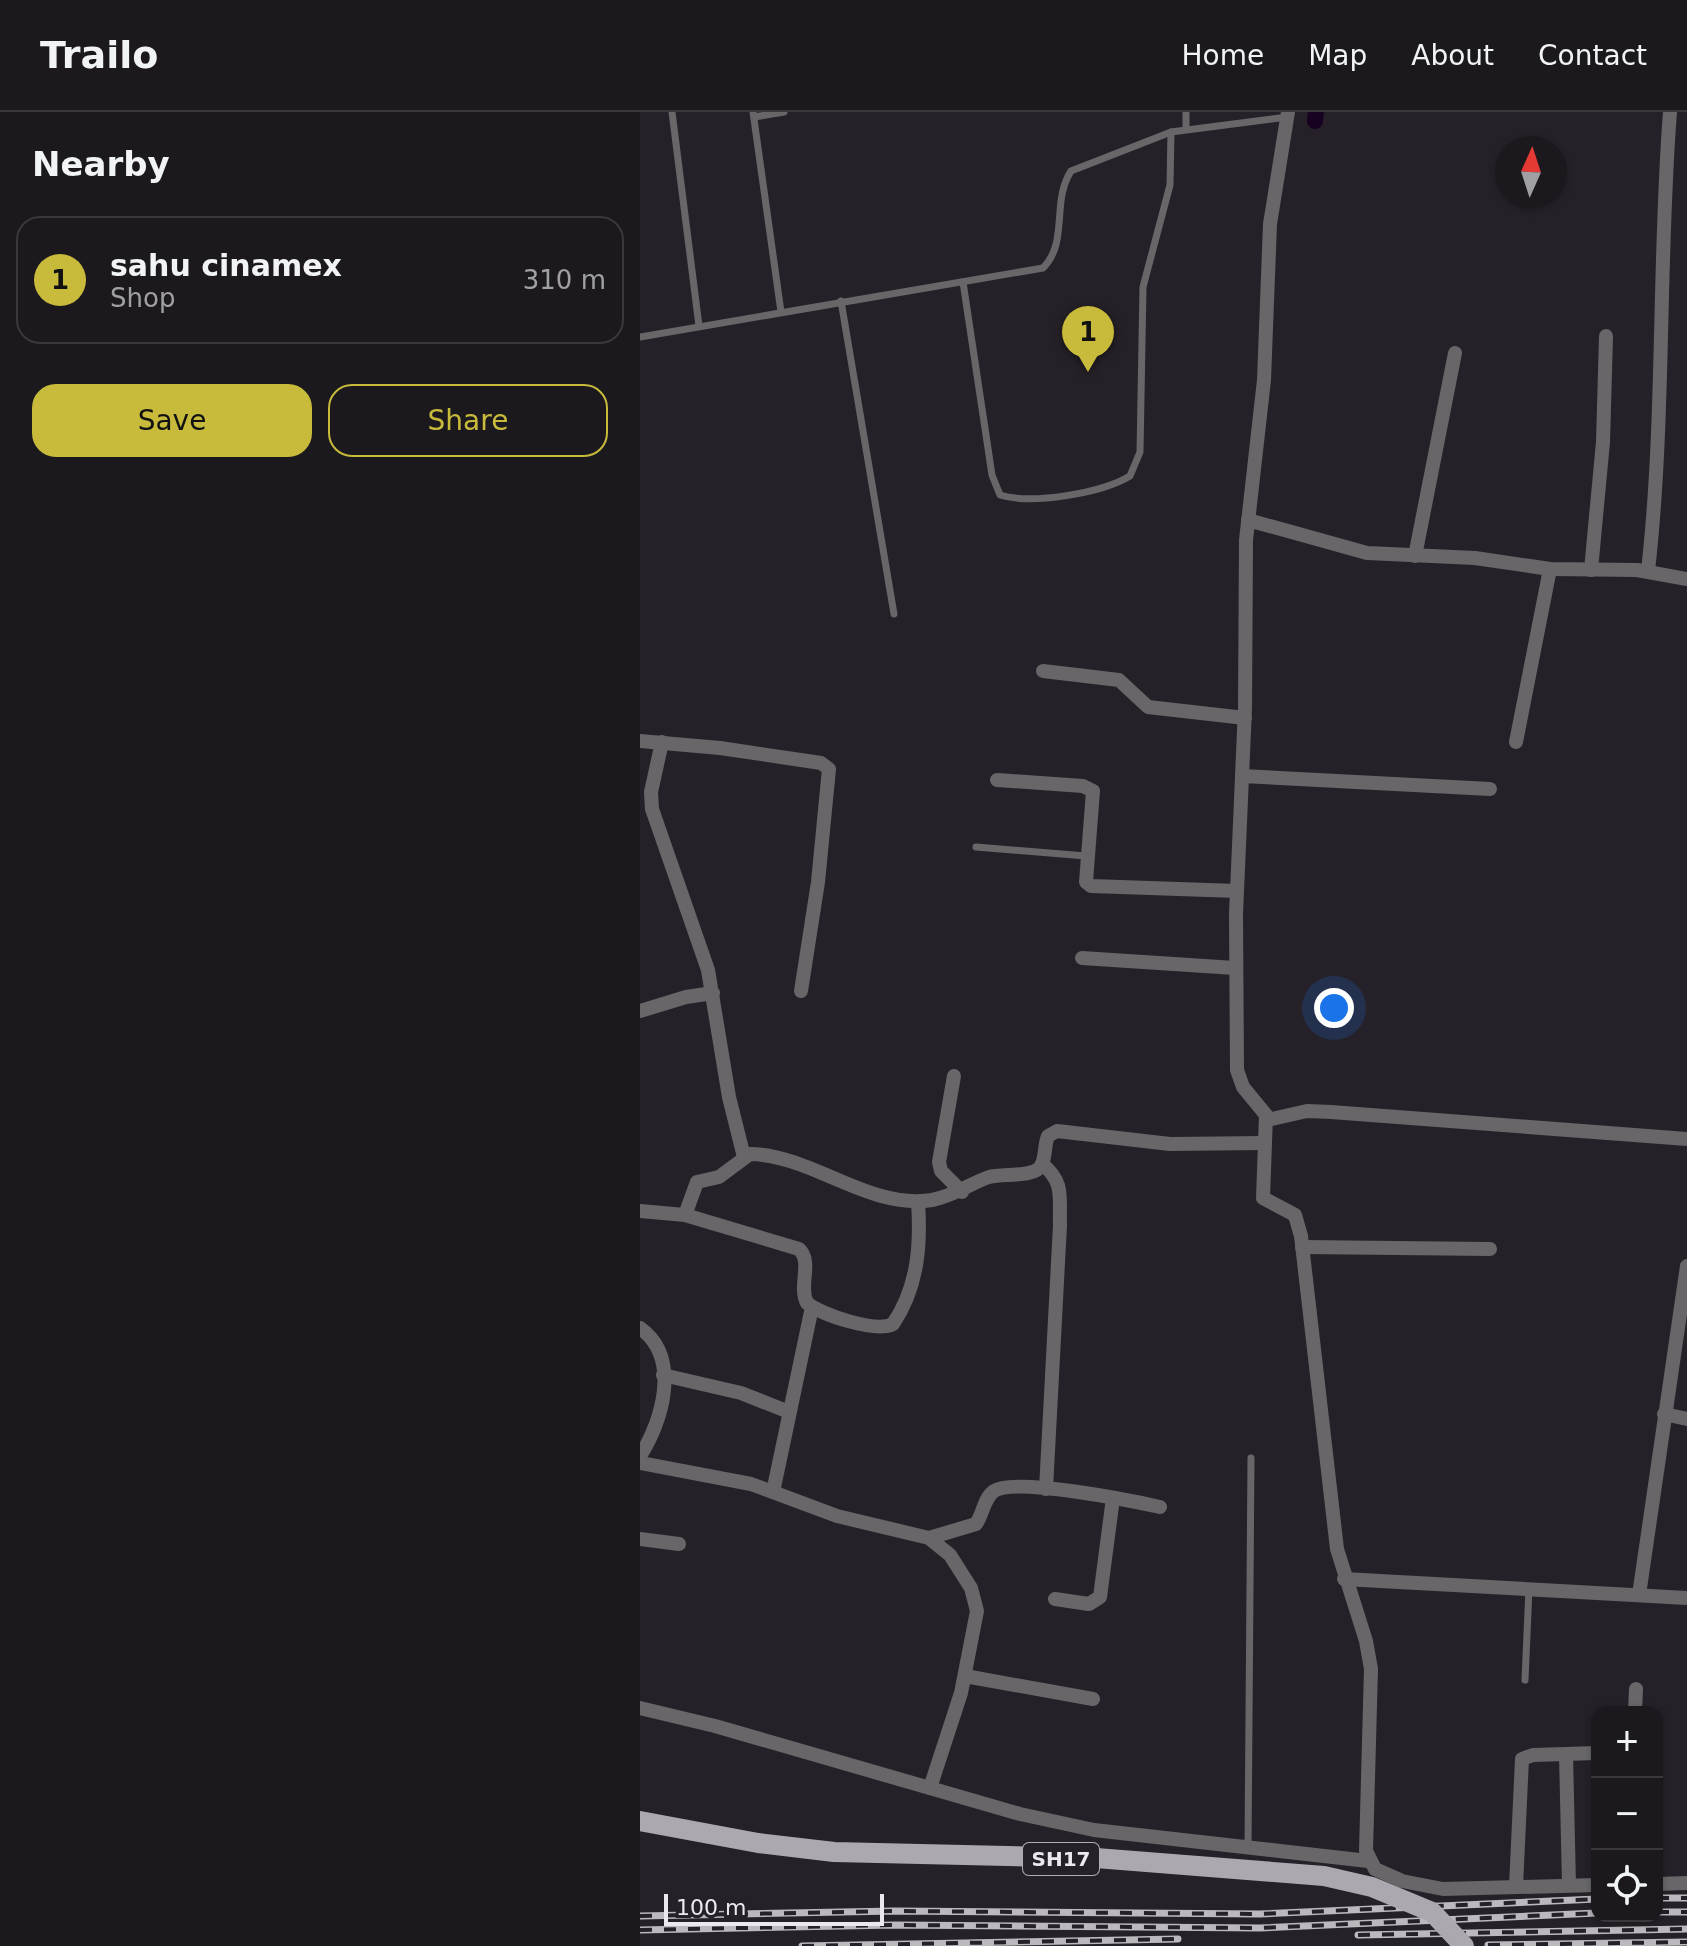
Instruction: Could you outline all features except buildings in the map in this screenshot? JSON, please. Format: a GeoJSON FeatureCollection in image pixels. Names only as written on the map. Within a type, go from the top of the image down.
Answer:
{"type":"FeatureCollection","features":[{"type":"Feature","properties":{"kind":"main road","name":"SH17"},"geometry":{"type":"LineString","coordinates":[[640,1821],[758,1843],[834,1852],[1096,1858],[1324,1876],[1372,1887],[1432,1912],[1464,1946]]}},
{"type":"Feature","properties":{"kind":"street"},"geometry":{"type":"LineString","coordinates":[[1648,571],[1658,455],[1663,207],[1670,112]]}},
{"type":"Feature","properties":{"kind":"street"},"geometry":{"type":"LineString","coordinates":[[1287,115],[1270,224],[1264,380],[1248,520],[1245,718],[1235,968],[1239,1079],[1263,1107],[1267,1120],[1263,1198],[1295,1215],[1302,1247],[1333,1521],[1344,1579],[1366,1641],[1371,1669],[1365,1838],[1368,1861]]}},
{"type":"Feature","properties":{"kind":"street"},"geometry":{"type":"LineString","coordinates":[[1591,570],[1603,442],[1606,336]]}},
{"type":"Feature","properties":{"kind":"street"},"geometry":{"type":"LineString","coordinates":[[1415,556],[1455,353]]}},
{"type":"Feature","properties":{"kind":"street"},"geometry":{"type":"LineString","coordinates":[[1248,520],[1367,553],[1475,558],[1550,569],[1648,571],[1687,579]]}},
{"type":"Feature","properties":{"kind":"street"},"geometry":{"type":"LineString","coordinates":[[1516,742],[1550,569]]}},
{"type":"Feature","properties":{"kind":"street"},"geometry":{"type":"LineString","coordinates":[[1043,671],[1119,680],[1148,707],[1245,718]]}},
{"type":"Feature","properties":{"kind":"street"},"geometry":{"type":"LineString","coordinates":[[640,741],[821,763],[829,769],[818,882],[801,991]]}},
{"type":"Feature","properties":{"kind":"street"},"geometry":{"type":"LineString","coordinates":[[662,742],[651,792],[652,809],[700,944],[713,993],[729,1097],[744,1157]]}},
{"type":"Feature","properties":{"kind":"street"},"geometry":{"type":"LineString","coordinates":[[1242,776],[1490,789]]}},
{"type":"Feature","properties":{"kind":"street"},"geometry":{"type":"LineString","coordinates":[[997,780],[1083,786],[1093,791],[1086,882],[1095,887],[1237,891]]}},
{"type":"Feature","properties":{"kind":"street"},"geometry":{"type":"LineString","coordinates":[[1082,958],[1235,968]]}},
{"type":"Feature","properties":{"kind":"street"},"geometry":{"type":"LineString","coordinates":[[640,1011],[686,997],[713,993]]}},
{"type":"Feature","properties":{"kind":"street"},"geometry":{"type":"LineString","coordinates":[[954,1076],[939,1162],[941,1171],[962,1192]]}},
{"type":"Feature","properties":{"kind":"street"},"geometry":{"type":"LineString","coordinates":[[1267,1120],[1287,1114],[1319,1111],[1687,1139]]}},
{"type":"Feature","properties":{"kind":"street"},"geometry":{"type":"LineString","coordinates":[[685,1215],[697,1182],[719,1177],[744,1157],[757,1154],[888,1199],[918,1202],[962,1192],[983,1179],[1035,1171],[1042,1164],[1048,1136],[1057,1131],[1170,1144],[1265,1143]]}},
{"type":"Feature","properties":{"kind":"street"},"geometry":{"type":"LineString","coordinates":[[1042,1164],[1055,1174],[1059,1183],[1060,1225],[1046,1489]]}},
{"type":"Feature","properties":{"kind":"street"},"geometry":{"type":"LineString","coordinates":[[640,1211],[685,1215],[799,1249],[805,1260],[804,1298],[812,1307],[876,1327],[893,1324],[916,1272],[918,1202]]}},
{"type":"Feature","properties":{"kind":"street"},"geometry":{"type":"LineString","coordinates":[[1302,1247],[1490,1249]]}},
{"type":"Feature","properties":{"kind":"street"},"geometry":{"type":"LineString","coordinates":[[1639,1595],[1687,1266]]}},
{"type":"Feature","properties":{"kind":"street"},"geometry":{"type":"LineString","coordinates":[[773,1492],[812,1307]]}},
{"type":"Feature","properties":{"kind":"street"},"geometry":{"type":"LineString","coordinates":[[640,1328],[657,1346],[663,1375],[663,1402],[640,1456]]}},
{"type":"Feature","properties":{"kind":"street"},"geometry":{"type":"LineString","coordinates":[[663,1375],[741,1393],[789,1412]]}},
{"type":"Feature","properties":{"kind":"street"},"geometry":{"type":"LineString","coordinates":[[1664,1414],[1687,1419]]}},
{"type":"Feature","properties":{"kind":"street"},"geometry":{"type":"LineString","coordinates":[[640,1463],[773,1492],[837,1516],[929,1538],[958,1564],[975,1599],[975,1625],[965,1676],[930,1788]]}},
{"type":"Feature","properties":{"kind":"street"},"geometry":{"type":"LineString","coordinates":[[929,1538],[976,1524],[995,1490],[1046,1489],[1160,1507]]}},
{"type":"Feature","properties":{"kind":"street"},"geometry":{"type":"LineString","coordinates":[[1055,1599],[1089,1604],[1100,1597],[1113,1498]]}},
{"type":"Feature","properties":{"kind":"street"},"geometry":{"type":"LineString","coordinates":[[640,1539],[679,1544]]}},
{"type":"Feature","properties":{"kind":"street"},"geometry":{"type":"LineString","coordinates":[[1344,1579],[1687,1598]]}},
{"type":"Feature","properties":{"kind":"street"},"geometry":{"type":"LineString","coordinates":[[965,1676],[1093,1699]]}},
{"type":"Feature","properties":{"kind":"street"},"geometry":{"type":"LineString","coordinates":[[1635,1706],[1636,1689]]}},
{"type":"Feature","properties":{"kind":"street"},"geometry":{"type":"LineString","coordinates":[[640,1708],[1094,1830],[1368,1861],[1386,1875],[1424,1886],[1591,1885]]}},
{"type":"Feature","properties":{"kind":"street"},"geometry":{"type":"LineString","coordinates":[[1516,1886],[1521,1763],[1527,1756],[1591,1753]]}},
{"type":"Feature","properties":{"kind":"street"},"geometry":{"type":"LineString","coordinates":[[1566,1754],[1569,1885]]}},
{"type":"Feature","properties":{"kind":"street"},"geometry":{"type":"LineString","coordinates":[[1663,1884],[1687,1883]]}},
{"type":"Feature","properties":{"kind":"lane"},"geometry":{"type":"LineString","coordinates":[[672,112],[699,326]]}},
{"type":"Feature","properties":{"kind":"lane"},"geometry":{"type":"LineString","coordinates":[[781,312],[753,114],[784,112]]}},
{"type":"Feature","properties":{"kind":"lane"},"geometry":{"type":"LineString","coordinates":[[1186,112],[1186,129]]}},
{"type":"Feature","properties":{"kind":"lane"},"geometry":{"type":"LineString","coordinates":[[640,337],[1043,268],[1057,248],[1059,200],[1063,184],[1071,171],[1171,132],[1287,115]]}},
{"type":"Feature","properties":{"kind":"lane"},"geometry":{"type":"LineString","coordinates":[[963,282],[992,475],[1000,495],[1020,499],[1073,493],[1107,487],[1130,476],[1140,452],[1143,287],[1170,185],[1171,132]]}},
{"type":"Feature","properties":{"kind":"lane"},"geometry":{"type":"LineString","coordinates":[[841,301],[894,614]]}},
{"type":"Feature","properties":{"kind":"lane"},"geometry":{"type":"LineString","coordinates":[[976,847],[1086,856]]}},
{"type":"Feature","properties":{"kind":"lane"},"geometry":{"type":"LineString","coordinates":[[1248,1848],[1251,1458]]}},
{"type":"Feature","properties":{"kind":"lane"},"geometry":{"type":"LineString","coordinates":[[1525,1680],[1529,1588]]}},
{"type":"Feature","properties":{"kind":"waterway"},"geometry":{"type":"LineString","coordinates":[[1315,121],[1316,112]]}},
{"type":"Feature","properties":{"kind":"railway"},"geometry":{"type":"LineString","coordinates":[[1663,1898],[1687,1898]]}},
{"type":"Feature","properties":{"kind":"railway"},"geometry":{"type":"LineString","coordinates":[[640,1916],[895,1911],[1260,1914],[1591,1899]]}},
{"type":"Feature","properties":{"kind":"railway"},"geometry":{"type":"LineString","coordinates":[[1663,1912],[1687,1912]]}},
{"type":"Feature","properties":{"kind":"railway"},"geometry":{"type":"LineString","coordinates":[[640,1930],[895,1925],[1260,1928],[1591,1913]]}},
{"type":"Feature","properties":{"kind":"railway"},"geometry":{"type":"LineString","coordinates":[[1358,1935],[1687,1929]]}},
{"type":"Feature","properties":{"kind":"railway"},"geometry":{"type":"LineString","coordinates":[[802,1946],[1178,1939]]}},
{"type":"Feature","properties":{"kind":"railway"},"geometry":{"type":"LineString","coordinates":[[1488,1945],[1687,1942]]}},
{"type":"Feature","properties":{"kind":"place","name":"sahu cinamex"},"geometry":{"type":"Point","coordinates":[1088,372]}}]}
